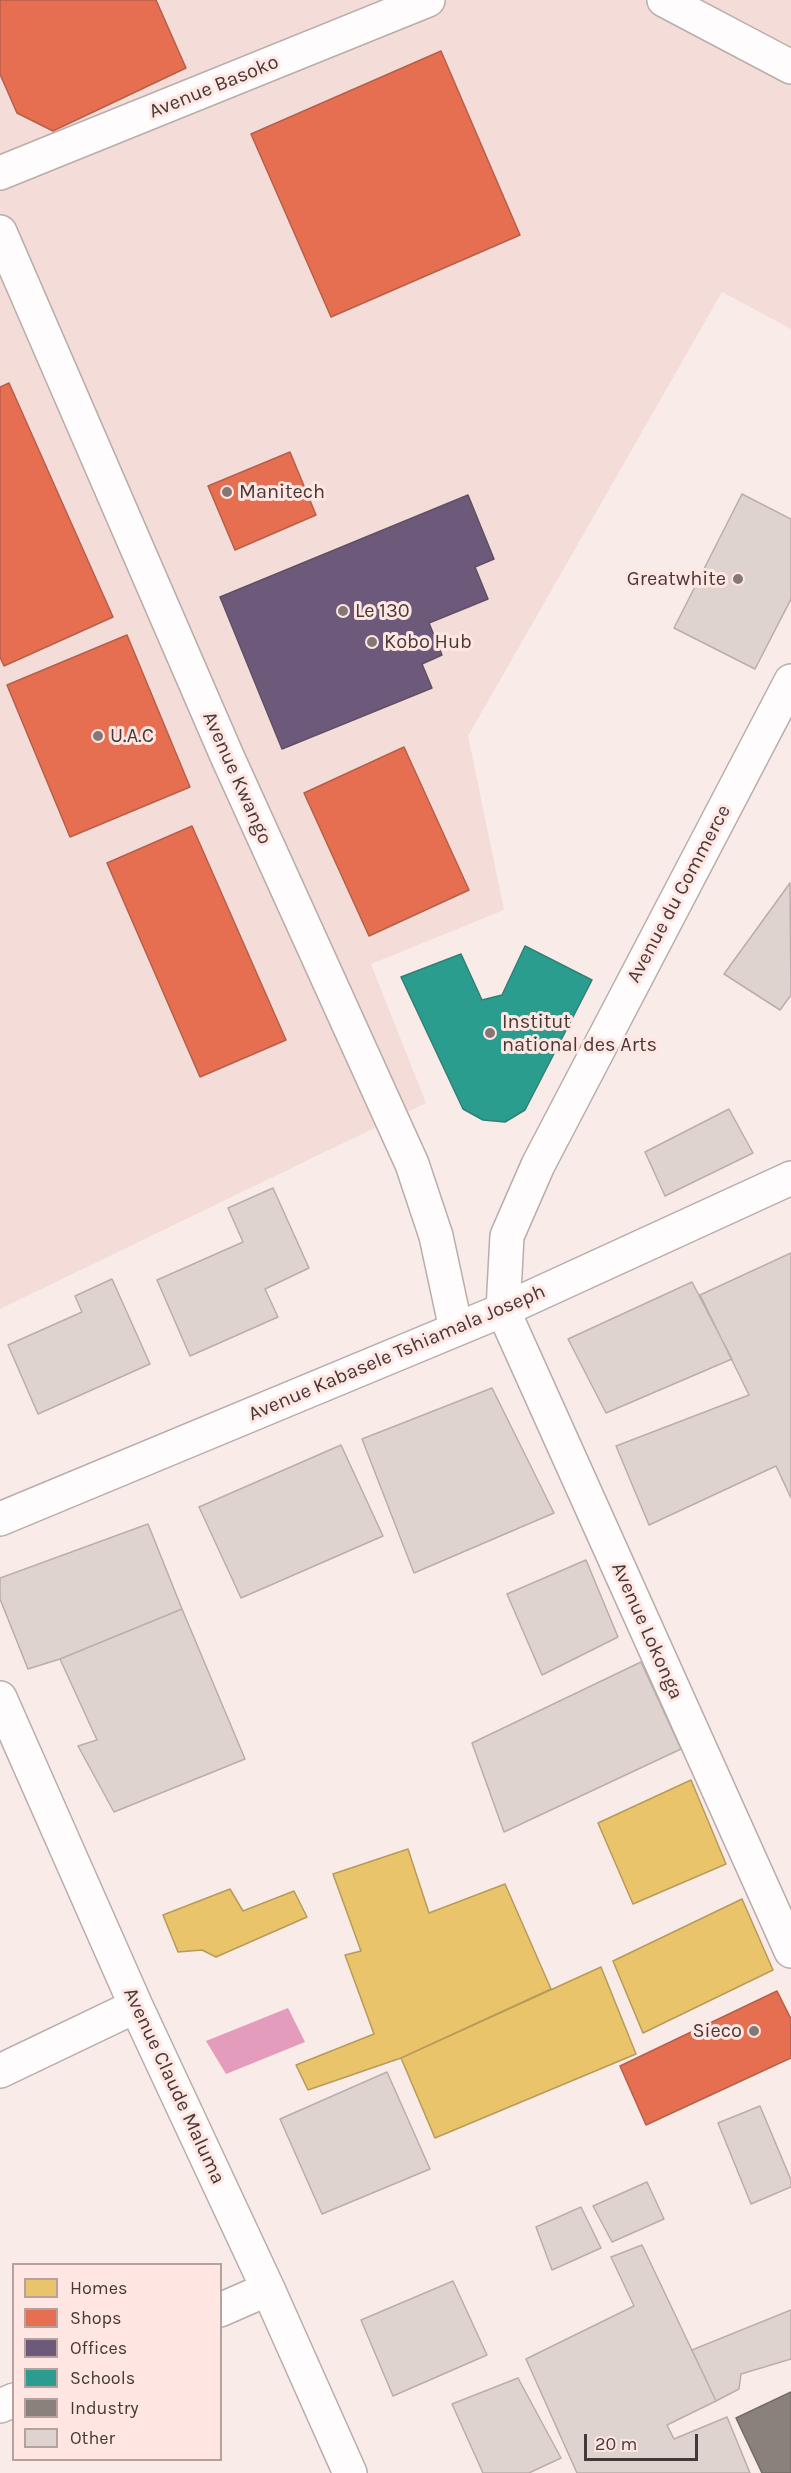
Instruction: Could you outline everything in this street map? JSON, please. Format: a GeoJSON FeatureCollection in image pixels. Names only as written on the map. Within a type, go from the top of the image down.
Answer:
{"type":"FeatureCollection","features":[{"type":"Feature","properties":{"kind":"street","name":"Avenue Basoko"},"geometry":{"type":"LineString","coordinates":[[0,173],[428,0]]}},
{"type":"Feature","properties":{"kind":"street"},"geometry":{"type":"LineString","coordinates":[[664,0],[791,67]]}},
{"type":"Feature","properties":{"kind":"street","name":"Avenue Kwango"},"geometry":{"type":"LineString","coordinates":[[0,232],[227,756],[412,1164],[436,1236],[456,1329]]}},
{"type":"Feature","properties":{"kind":"street","name":"Avenue du Commerce"},"geometry":{"type":"LineString","coordinates":[[504,1310],[507,1236],[538,1164],[791,681]]}},
{"type":"Feature","properties":{"kind":"street","name":"Avenue Kabasele Tshiamala Joseph"},"geometry":{"type":"LineString","coordinates":[[0,1519],[504,1310],[791,1179]]}},
{"type":"Feature","properties":{"kind":"street","name":"Avenue Lokonga"},"geometry":{"type":"LineString","coordinates":[[504,1310],[791,1951]]}},
{"type":"Feature","properties":{"kind":"street","name":"Avenue Claude Maluma"},"geometry":{"type":"LineString","coordinates":[[0,1698],[136,2006],[268,2289],[350,2473]]}},
{"type":"Feature","properties":{"kind":"street"},"geometry":{"type":"LineString","coordinates":[[0,2071],[136,2006]]}},
{"type":"Feature","properties":{"kind":"street"},"geometry":{"type":"LineString","coordinates":[[222,2309],[268,2289]]}},
{"type":"Feature","properties":{"kind":"shaded area"},"geometry":{"type":"Polygon","coordinates":[[[0,0],[791,0],[791,329],[722,292],[468,736],[504,910],[371,964],[426,1103],[0,1309],[0,0]]]}},
{"type":"Feature","properties":{"kind":"shaded area"},"geometry":{"type":"Polygon","coordinates":[[[288,2008],[305,2042],[226,2074],[206,2041],[288,2008]]]}},
{"type":"Feature","properties":{"kind":"building: Homes"},"geometry":{"type":"Polygon","coordinates":[[[691,1780],[726,1864],[633,1904],[598,1823],[691,1780]]]}},
{"type":"Feature","properties":{"kind":"building: Homes"},"geometry":{"type":"Polygon","coordinates":[[[408,1849],[429,1913],[505,1884],[551,1989],[401,2058],[308,2090],[296,2065],[374,2034],[345,1955],[361,1951],[333,1874],[408,1849]]]}},
{"type":"Feature","properties":{"kind":"building: Homes"},"geometry":{"type":"Polygon","coordinates":[[[230,1889],[243,1911],[294,1891],[307,1917],[216,1957],[202,1950],[178,1952],[163,1915],[230,1889]]]}},
{"type":"Feature","properties":{"kind":"building: Homes"},"geometry":{"type":"Polygon","coordinates":[[[742,1899],[773,1970],[643,2033],[613,1961],[742,1899]]]}},
{"type":"Feature","properties":{"kind":"building: Homes"},"geometry":{"type":"Polygon","coordinates":[[[601,1967],[636,2054],[435,2138],[401,2058],[601,1967]]]}},
{"type":"Feature","properties":{"kind":"building: Shops"},"geometry":{"type":"Polygon","coordinates":[[[0,0],[156,0],[186,68],[53,131],[17,113],[0,74],[0,0]]]}},
{"type":"Feature","properties":{"kind":"building: Shops"},"geometry":{"type":"Polygon","coordinates":[[[441,51],[520,235],[331,317],[251,134],[441,51]]]}},
{"type":"Feature","properties":{"kind":"building: Shops"},"geometry":{"type":"Polygon","coordinates":[[[9,383],[113,617],[4,666],[0,657],[0,387],[9,383]]]}},
{"type":"Feature","properties":{"kind":"building: Shops"},"geometry":{"type":"Polygon","coordinates":[[[290,452],[316,515],[235,550],[208,486],[290,452]]]}},
{"type":"Feature","properties":{"kind":"building: Shops","name":"U.A.C"},"geometry":{"type":"Polygon","coordinates":[[[127,635],[190,787],[70,837],[7,685],[127,635]]]}},
{"type":"Feature","properties":{"kind":"building: Shops"},"geometry":{"type":"Polygon","coordinates":[[[404,747],[469,890],[369,936],[304,793],[404,747]]]}},
{"type":"Feature","properties":{"kind":"building: Shops"},"geometry":{"type":"Polygon","coordinates":[[[192,826],[286,1040],[200,1077],[107,863],[192,826]]]}},
{"type":"Feature","properties":{"kind":"building: Shops"},"geometry":{"type":"Polygon","coordinates":[[[777,1991],[791,2019],[791,2058],[646,2125],[620,2066],[777,1991]]]}},
{"type":"Feature","properties":{"kind":"building: Offices","name":"Le 130"},"geometry":{"type":"Polygon","coordinates":[[[468,495],[494,559],[475,567],[488,599],[429,623],[442,655],[422,664],[432,688],[282,749],[220,597],[468,495]]]}},
{"type":"Feature","properties":{"kind":"building: Schools"},"geometry":{"type":"Polygon","coordinates":[[[525,946],[592,980],[525,1110],[505,1122],[483,1120],[463,1109],[401,977],[461,954],[482,1000],[502,995],[525,946]]]}},
{"type":"Feature","properties":{"kind":"building: Industry"},"geometry":{"type":"Polygon","coordinates":[[[791,2392],[791,2473],[762,2473],[736,2418],[791,2392]]]}},
{"type":"Feature","properties":{"kind":"building: Other"},"geometry":{"type":"Polygon","coordinates":[[[742,494],[791,519],[791,599],[755,669],[674,628],[742,494]]]}},
{"type":"Feature","properties":{"kind":"building: Other"},"geometry":{"type":"Polygon","coordinates":[[[790,883],[791,995],[780,1010],[724,974],[790,883]]]}},
{"type":"Feature","properties":{"kind":"building: Other"},"geometry":{"type":"Polygon","coordinates":[[[729,1109],[753,1153],[665,1196],[645,1152],[729,1109]]]}},
{"type":"Feature","properties":{"kind":"building: Other"},"geometry":{"type":"Polygon","coordinates":[[[273,1188],[309,1268],[265,1289],[278,1317],[190,1356],[157,1280],[243,1242],[228,1208],[273,1188]]]}},
{"type":"Feature","properties":{"kind":"building: Other"},"geometry":{"type":"Polygon","coordinates":[[[791,1253],[791,1498],[776,1466],[649,1525],[616,1446],[749,1395],[700,1295],[791,1253]]]}},
{"type":"Feature","properties":{"kind":"building: Other"},"geometry":{"type":"Polygon","coordinates":[[[112,1279],[150,1364],[38,1414],[8,1345],[82,1312],[75,1296],[112,1279]]]}},
{"type":"Feature","properties":{"kind":"building: Other"},"geometry":{"type":"Polygon","coordinates":[[[692,1282],[732,1359],[606,1413],[568,1339],[692,1282]]]}},
{"type":"Feature","properties":{"kind":"building: Other"},"geometry":{"type":"Polygon","coordinates":[[[492,1388],[554,1513],[414,1573],[362,1439],[492,1388]]]}},
{"type":"Feature","properties":{"kind":"building: Other"},"geometry":{"type":"Polygon","coordinates":[[[341,1445],[383,1536],[241,1598],[199,1507],[341,1445]]]}},
{"type":"Feature","properties":{"kind":"building: Other"},"geometry":{"type":"Polygon","coordinates":[[[148,1524],[182,1609],[60,1659],[28,1669],[0,1599],[0,1578],[148,1524]]]}},
{"type":"Feature","properties":{"kind":"building: Other"},"geometry":{"type":"Polygon","coordinates":[[[586,1560],[618,1637],[542,1675],[507,1594],[586,1560]]]}},
{"type":"Feature","properties":{"kind":"building: Other"},"geometry":{"type":"Polygon","coordinates":[[[182,1609],[245,1759],[114,1812],[78,1746],[97,1740],[60,1659],[182,1609]]]}},
{"type":"Feature","properties":{"kind":"building: Other"},"geometry":{"type":"Polygon","coordinates":[[[641,1662],[681,1749],[504,1832],[472,1743],[641,1662]]]}},
{"type":"Feature","properties":{"kind":"building: Other"},"geometry":{"type":"Polygon","coordinates":[[[387,2072],[430,2169],[322,2214],[280,2119],[387,2072]]]}},
{"type":"Feature","properties":{"kind":"building: Other"},"geometry":{"type":"Polygon","coordinates":[[[760,2106],[791,2180],[791,2187],[751,2204],[718,2123],[760,2106]]]}},
{"type":"Feature","properties":{"kind":"building: Other"},"geometry":{"type":"Polygon","coordinates":[[[647,2182],[664,2219],[612,2242],[593,2206],[647,2182]]]}},
{"type":"Feature","properties":{"kind":"building: Other"},"geometry":{"type":"Polygon","coordinates":[[[581,2207],[601,2248],[552,2270],[536,2227],[581,2207]]]}},
{"type":"Feature","properties":{"kind":"building: Other"},"geometry":{"type":"Polygon","coordinates":[[[642,2245],[716,2401],[667,2425],[674,2439],[727,2417],[750,2473],[577,2473],[526,2359],[634,2306],[611,2257],[642,2245]]]}},
{"type":"Feature","properties":{"kind":"building: Other"},"geometry":{"type":"Polygon","coordinates":[[[453,2281],[487,2355],[393,2396],[361,2320],[453,2281]]]}},
{"type":"Feature","properties":{"kind":"building: Other"},"geometry":{"type":"Polygon","coordinates":[[[791,2310],[791,2359],[741,2374],[739,2389],[716,2401],[692,2350],[791,2310]]]}},
{"type":"Feature","properties":{"kind":"building: Other"},"geometry":{"type":"Polygon","coordinates":[[[518,2378],[561,2458],[529,2473],[483,2473],[452,2404],[518,2378]]]}},
{"type":"Feature","properties":{"kind":"place","name":"Manitech"},"geometry":{"type":"Point","coordinates":[227,492]}},
{"type":"Feature","properties":{"kind":"place","name":"Greatwhite"},"geometry":{"type":"Point","coordinates":[738,579]}},
{"type":"Feature","properties":{"kind":"place","name":"Le 130"},"geometry":{"type":"Point","coordinates":[343,611]}},
{"type":"Feature","properties":{"kind":"place","name":"Kobo Hub"},"geometry":{"type":"Point","coordinates":[372,642]}},
{"type":"Feature","properties":{"kind":"place","name":"U.A.C"},"geometry":{"type":"Point","coordinates":[98,736]}},
{"type":"Feature","properties":{"kind":"place","name":"Institut national des Arts"},"geometry":{"type":"Point","coordinates":[490,1033]}},
{"type":"Feature","properties":{"kind":"place","name":"Sieco"},"geometry":{"type":"Point","coordinates":[754,2031]}}]}
